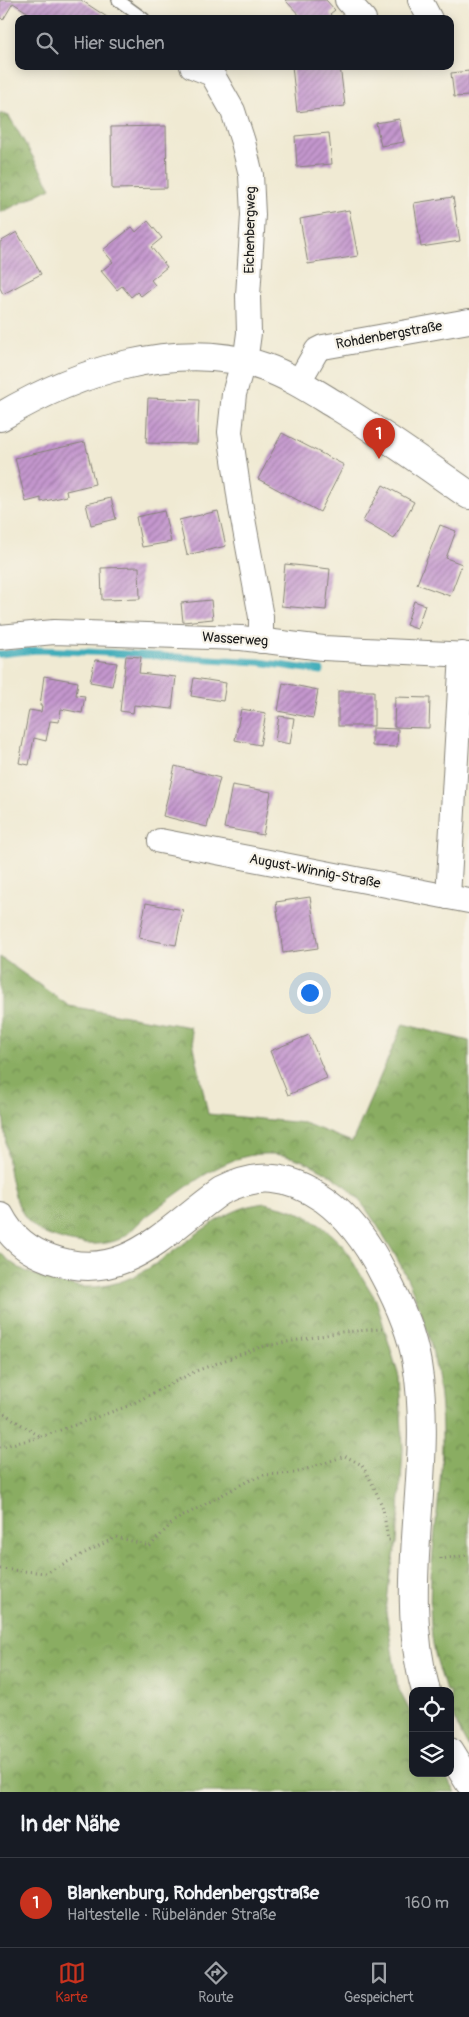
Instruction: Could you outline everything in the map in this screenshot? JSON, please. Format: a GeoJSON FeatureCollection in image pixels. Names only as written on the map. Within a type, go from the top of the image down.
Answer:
{"type":"FeatureCollection","features":[{"type":"Feature","properties":{"kind":"main road"},"geometry":{"type":"LineString","coordinates":[[0,417],[55,388],[116,367],[182,358],[216,358],[243,362],[264,367],[298,383],[374,429],[469,495]]}},
{"type":"Feature","properties":{"kind":"main road"},"geometry":{"type":"LineString","coordinates":[[0,1216],[11,1234],[25,1248],[63,1264],[84,1266],[103,1266],[122,1261],[142,1251],[206,1201],[235,1184],[252,1179],[269,1178],[285,1180],[302,1186],[332,1205],[347,1220],[378,1263],[393,1292],[407,1327],[417,1361],[422,1422],[421,1481],[413,1586],[414,1625],[418,1660],[425,1687]]}},
{"type":"Feature","properties":{"kind":"main road"},"geometry":{"type":"LineString","coordinates":[[454,1758],[469,1782]]}},
{"type":"Feature","properties":{"kind":"street"},"geometry":{"type":"LineString","coordinates":[[348,0],[361,15]]}},
{"type":"Feature","properties":{"kind":"street"},"geometry":{"type":"LineString","coordinates":[[420,0],[428,15]]}},
{"type":"Feature","properties":{"kind":"street","name":"Eichenbergweg"},"geometry":{"type":"LineString","coordinates":[[209,70],[232,111],[243,142],[251,175],[253,215],[248,296],[249,333],[234,394],[230,432],[241,508],[262,617],[261,641]]}},
{"type":"Feature","properties":{"kind":"street","name":"Rohdenbergstraße"},"geometry":{"type":"LineString","coordinates":[[298,383],[317,350],[323,346],[469,321]]}},
{"type":"Feature","properties":{"kind":"street","name":"Wasserweg"},"geometry":{"type":"LineString","coordinates":[[0,637],[54,632],[241,638],[323,648],[465,654]]}},
{"type":"Feature","properties":{"kind":"street"},"geometry":{"type":"LineString","coordinates":[[458,899],[465,654]]}},
{"type":"Feature","properties":{"kind":"street","name":"August-Winnig-Straße"},"geometry":{"type":"LineString","coordinates":[[160,841],[458,899]]}},
{"type":"Feature","properties":{"kind":"lane"},"geometry":{"type":"LineString","coordinates":[[118,0],[139,15]]}},
{"type":"Feature","properties":{"kind":"path"},"geometry":{"type":"LineString","coordinates":[[0,1447],[41,1437],[128,1406],[196,1371],[260,1347],[342,1332],[407,1327]]}},
{"type":"Feature","properties":{"kind":"path"},"geometry":{"type":"LineString","coordinates":[[0,1411],[41,1437]]}},
{"type":"Feature","properties":{"kind":"path"},"geometry":{"type":"LineString","coordinates":[[0,1570],[46,1573],[72,1562],[116,1537],[150,1546],[174,1521],[246,1482],[264,1475],[295,1473],[345,1456],[362,1466],[374,1487],[383,1508],[388,1540],[416,1542]]}},
{"type":"Feature","properties":{"kind":"path"},"geometry":{"type":"LineString","coordinates":[[442,1559],[469,1554]]}},
{"type":"Feature","properties":{"kind":"green space"},"geometry":{"type":"Polygon","coordinates":[[[0,113],[9,116],[51,188],[0,213],[0,113]]]}},
{"type":"Feature","properties":{"kind":"green space"},"geometry":{"type":"Polygon","coordinates":[[[0,957],[69,1006],[190,1027],[208,1114],[304,1123],[352,1142],[403,1024],[469,1041],[469,1748],[454,1716],[454,1687],[445,1687],[432,1637],[430,1589],[442,1446],[440,1394],[436,1370],[431,1346],[416,1299],[394,1253],[370,1214],[347,1187],[310,1164],[284,1156],[260,1154],[238,1159],[216,1168],[147,1216],[120,1239],[107,1243],[86,1244],[49,1236],[34,1227],[18,1205],[7,1158],[3,1113],[0,1105],[0,957]]]}},
{"type":"Feature","properties":{"kind":"green space"},"geometry":{"type":"Polygon","coordinates":[[[265,1203],[305,1215],[324,1228],[344,1247],[376,1300],[399,1377],[403,1449],[397,1543],[390,1574],[386,1612],[398,1688],[409,1709],[409,1777],[446,1777],[456,1792],[0,1792],[0,1252],[12,1263],[40,1277],[82,1287],[109,1285],[133,1277],[218,1220],[240,1209],[265,1203]]]}},
{"type":"Feature","properties":{"kind":"building"},"geometry":{"type":"Polygon","coordinates":[[[0,0],[81,0],[104,15],[32,15],[13,3],[3,20],[0,17],[0,0]]]}},
{"type":"Feature","properties":{"kind":"building"},"geometry":{"type":"Polygon","coordinates":[[[285,0],[326,0],[335,10],[331,15],[299,15],[285,0]]]}},
{"type":"Feature","properties":{"kind":"building"},"geometry":{"type":"Polygon","coordinates":[[[292,70],[340,70],[345,106],[297,112],[292,70]]]}},
{"type":"Feature","properties":{"kind":"building"},"geometry":{"type":"Polygon","coordinates":[[[469,71],[469,96],[454,97],[451,73],[469,71]]]}},
{"type":"Feature","properties":{"kind":"building"},"geometry":{"type":"Polygon","coordinates":[[[399,119],[404,142],[381,146],[376,123],[399,119]]]}},
{"type":"Feature","properties":{"kind":"building"},"geometry":{"type":"Polygon","coordinates":[[[166,126],[167,188],[112,189],[111,127],[166,126]]]}},
{"type":"Feature","properties":{"kind":"building"},"geometry":{"type":"Polygon","coordinates":[[[329,133],[332,164],[297,167],[295,136],[329,133]]]}},
{"type":"Feature","properties":{"kind":"building"},"geometry":{"type":"Polygon","coordinates":[[[453,197],[460,241],[421,247],[414,203],[453,197]]]}},
{"type":"Feature","properties":{"kind":"building"},"geometry":{"type":"Polygon","coordinates":[[[349,210],[358,256],[308,264],[300,219],[349,210]]]}},
{"type":"Feature","properties":{"kind":"building"},"geometry":{"type":"Polygon","coordinates":[[[148,221],[162,238],[151,247],[167,267],[151,280],[155,285],[141,296],[137,292],[131,297],[122,286],[117,290],[101,271],[113,262],[103,250],[132,227],[136,232],[148,221]]]}},
{"type":"Feature","properties":{"kind":"building"},"geometry":{"type":"Polygon","coordinates":[[[17,232],[41,274],[3,294],[0,288],[0,242],[17,232]]]}},
{"type":"Feature","properties":{"kind":"building"},"geometry":{"type":"Polygon","coordinates":[[[148,398],[199,400],[197,444],[146,443],[148,398]]]}},
{"type":"Feature","properties":{"kind":"building"},"geometry":{"type":"Polygon","coordinates":[[[282,433],[344,465],[320,512],[258,479],[282,433]]]}},
{"type":"Feature","properties":{"kind":"building"},"geometry":{"type":"Polygon","coordinates":[[[85,442],[95,484],[66,491],[67,496],[41,502],[41,498],[26,502],[15,458],[85,442]]]}},
{"type":"Feature","properties":{"kind":"building"},"geometry":{"type":"Polygon","coordinates":[[[383,485],[414,502],[394,539],[363,521],[383,485]]]}},
{"type":"Feature","properties":{"kind":"building"},"geometry":{"type":"Polygon","coordinates":[[[111,498],[116,519],[91,525],[86,504],[111,498]]]}},
{"type":"Feature","properties":{"kind":"building"},"geometry":{"type":"Polygon","coordinates":[[[164,511],[171,542],[142,547],[136,517],[164,511]]]}},
{"type":"Feature","properties":{"kind":"building"},"geometry":{"type":"Polygon","coordinates":[[[218,511],[226,546],[187,555],[179,520],[218,511]]]}},
{"type":"Feature","properties":{"kind":"building"},"geometry":{"type":"Polygon","coordinates":[[[440,525],[456,531],[446,558],[462,564],[450,596],[417,584],[440,525]]]}},
{"type":"Feature","properties":{"kind":"building"},"geometry":{"type":"Polygon","coordinates":[[[285,564],[330,569],[326,610],[281,606],[285,564]]]}},
{"type":"Feature","properties":{"kind":"building"},"geometry":{"type":"Polygon","coordinates":[[[139,567],[140,599],[102,600],[101,568],[139,567]]]}},
{"type":"Feature","properties":{"kind":"building"},"geometry":{"type":"Polygon","coordinates":[[[211,600],[213,619],[183,622],[181,603],[211,600]]]}},
{"type":"Feature","properties":{"kind":"building"},"geometry":{"type":"Polygon","coordinates":[[[414,601],[425,605],[417,629],[406,625],[414,601]]]}},
{"type":"Feature","properties":{"kind":"building"},"geometry":{"type":"Polygon","coordinates":[[[126,656],[141,657],[139,673],[176,677],[172,709],[134,705],[133,713],[120,711],[126,656]]]}},
{"type":"Feature","properties":{"kind":"building"},"geometry":{"type":"Polygon","coordinates":[[[95,660],[117,663],[112,686],[90,682],[95,660]]]}},
{"type":"Feature","properties":{"kind":"building"},"geometry":{"type":"Polygon","coordinates":[[[44,676],[78,682],[76,695],[85,696],[82,713],[61,709],[59,722],[50,721],[46,741],[34,738],[29,765],[19,763],[29,710],[41,712],[44,676]]]}},
{"type":"Feature","properties":{"kind":"building"},"geometry":{"type":"Polygon","coordinates":[[[194,678],[226,683],[223,701],[191,696],[194,678]]]}},
{"type":"Feature","properties":{"kind":"building"},"geometry":{"type":"Polygon","coordinates":[[[283,683],[318,690],[313,718],[278,711],[283,683]]]}},
{"type":"Feature","properties":{"kind":"building"},"geometry":{"type":"Polygon","coordinates":[[[338,691],[374,691],[374,726],[338,726],[338,691]]]}},
{"type":"Feature","properties":{"kind":"building"},"geometry":{"type":"Polygon","coordinates":[[[395,697],[430,698],[429,728],[394,727],[395,697]]]}},
{"type":"Feature","properties":{"kind":"building"},"geometry":{"type":"Polygon","coordinates":[[[241,709],[266,713],[260,745],[235,740],[241,709]]]}},
{"type":"Feature","properties":{"kind":"building"},"geometry":{"type":"Polygon","coordinates":[[[279,716],[294,718],[290,744],[275,741],[279,716]]]}},
{"type":"Feature","properties":{"kind":"building"},"geometry":{"type":"Polygon","coordinates":[[[372,728],[398,729],[397,747],[372,746],[372,728]]]}},
{"type":"Feature","properties":{"kind":"building"},"geometry":{"type":"Polygon","coordinates":[[[175,766],[220,778],[207,827],[163,816],[175,766]]]}},
{"type":"Feature","properties":{"kind":"building"},"geometry":{"type":"Polygon","coordinates":[[[232,785],[271,792],[263,835],[224,828],[232,785]]]}},
{"type":"Feature","properties":{"kind":"building"},"geometry":{"type":"Polygon","coordinates":[[[310,897],[318,948],[283,953],[276,902],[310,897]]]}},
{"type":"Feature","properties":{"kind":"building"},"geometry":{"type":"Polygon","coordinates":[[[146,903],[183,910],[176,945],[139,938],[146,903]]]}},
{"type":"Feature","properties":{"kind":"building"},"geometry":{"type":"Polygon","coordinates":[[[309,1035],[327,1078],[288,1095],[270,1051],[309,1035]]]}},
{"type":"Feature","properties":{"kind":"waterway"},"geometry":{"type":"LineString","coordinates":[[0,654],[36,650],[110,653],[259,662],[321,671]]}},
{"type":"Feature","properties":{"kind":"place","name":"Blankenburg, Rohdenbergstraße"},"geometry":{"type":"Point","coordinates":[379,459]}}]}
